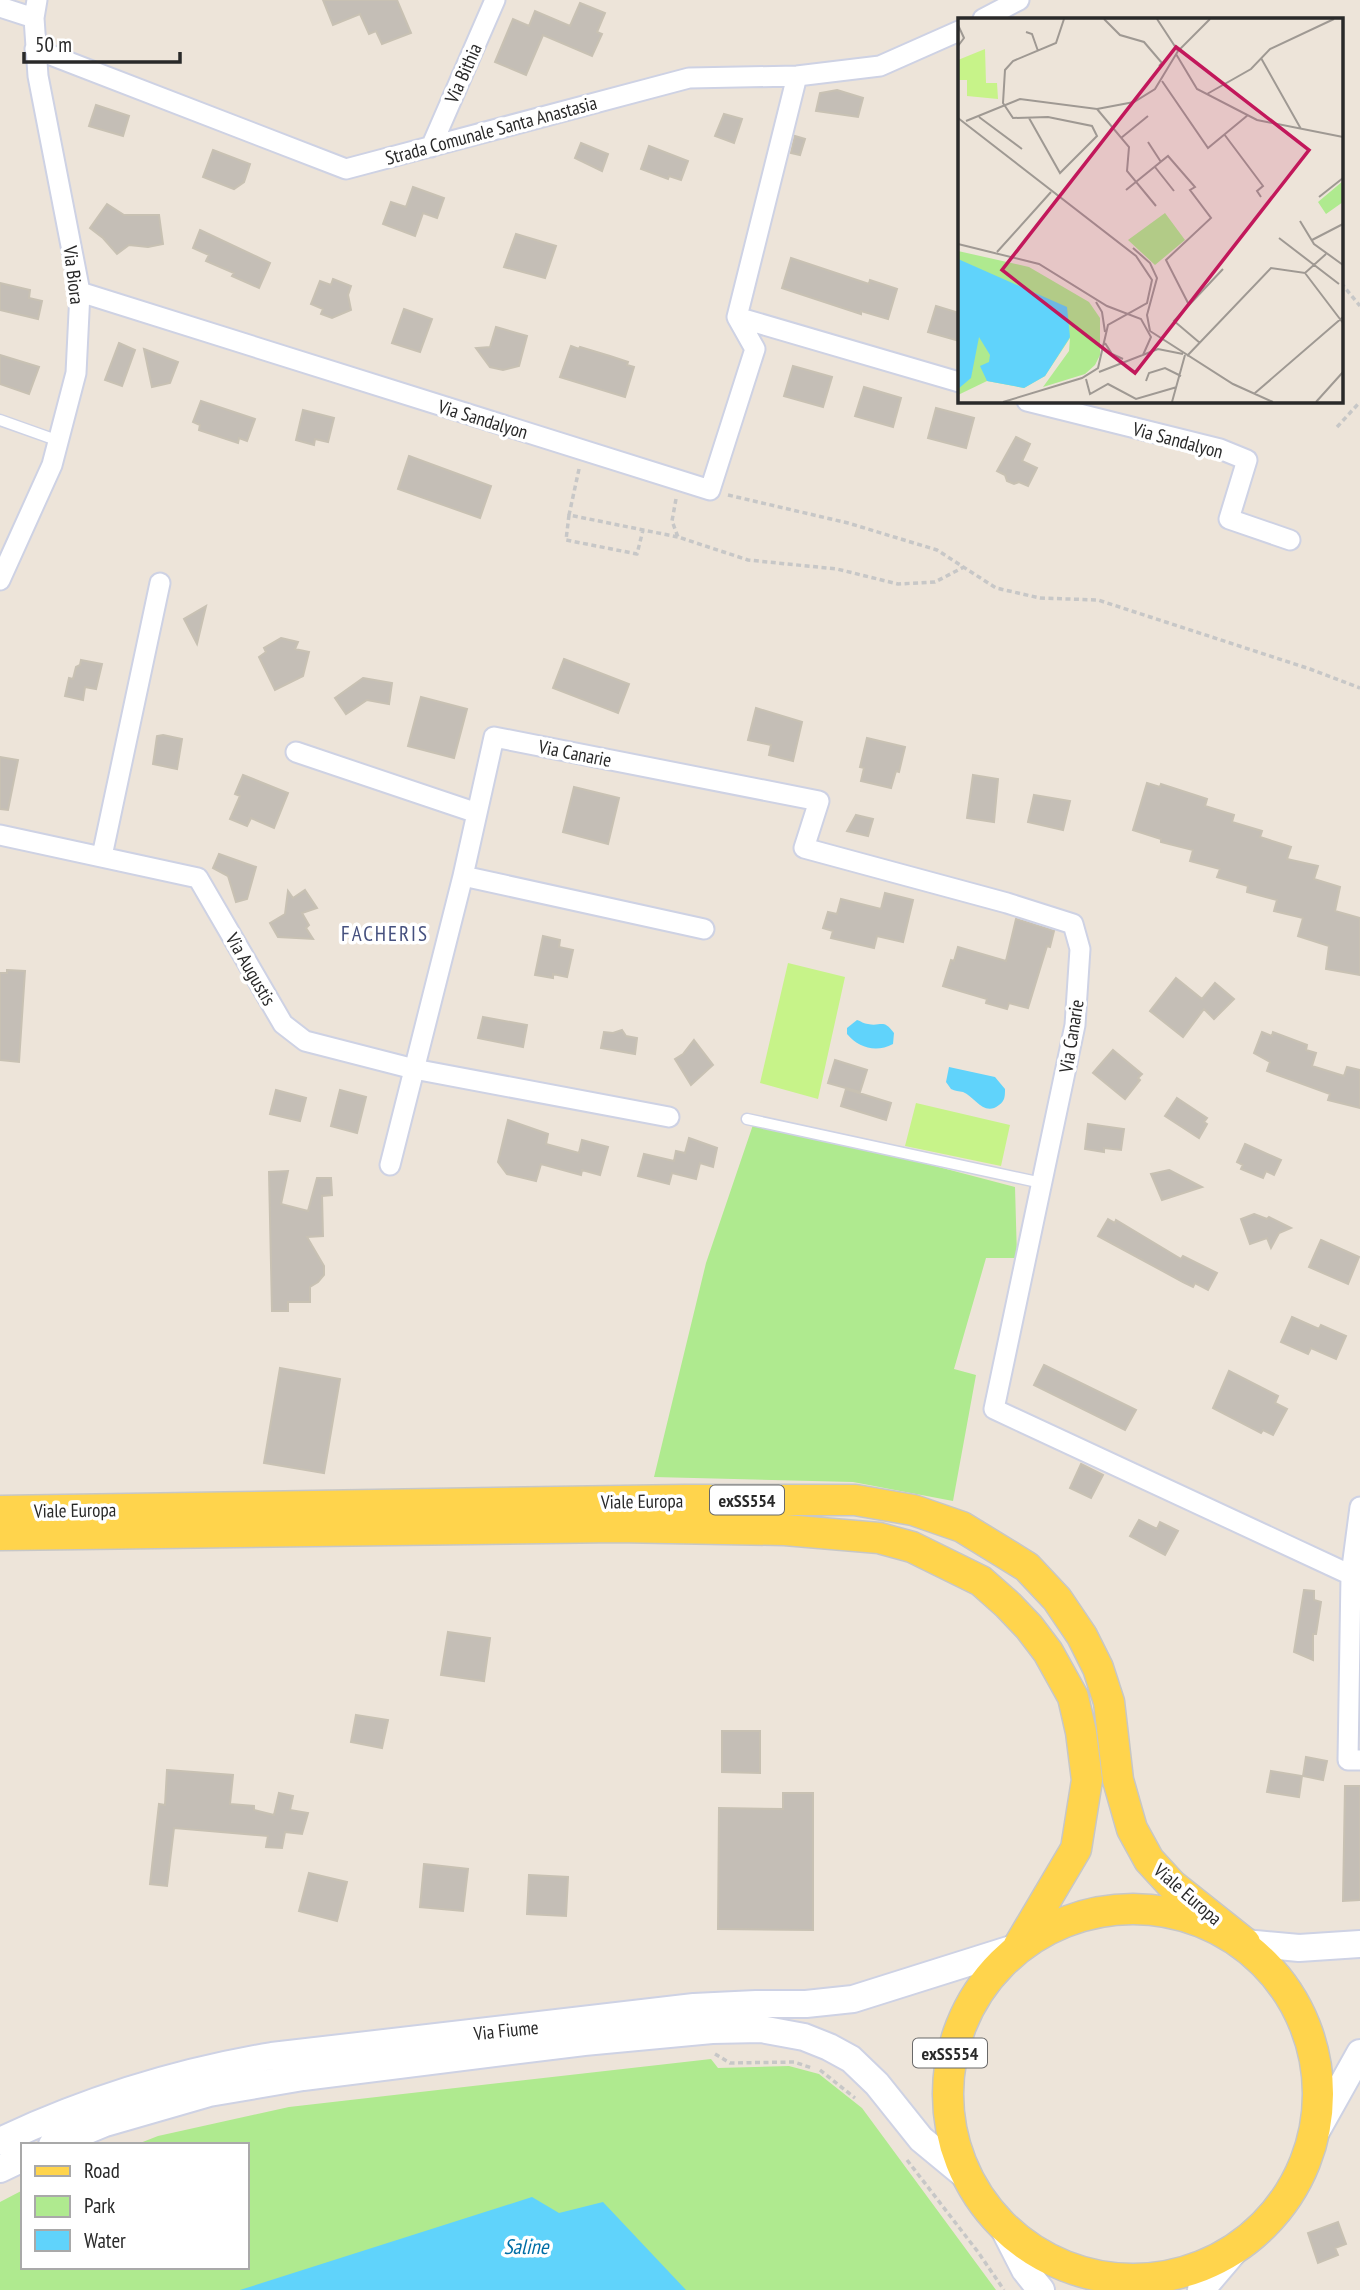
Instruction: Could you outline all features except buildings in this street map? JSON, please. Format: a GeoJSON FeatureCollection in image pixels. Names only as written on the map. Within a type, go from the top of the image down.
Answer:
{"type":"FeatureCollection","features":[{"type":"Feature","properties":{"kind":"main road","name":"Viale Europa"},"geometry":{"type":"LineString","coordinates":[[0,1511],[855,1500],[926,1515],[962,1527],[1027,1566],[1057,1599],[1082,1636],[1098,1668],[1110,1702],[1118,1780],[1132,1829],[1149,1860],[1172,1885],[1245,1943]]}},
{"type":"Feature","properties":{"kind":"main road","name":"Viale Europa"},"geometry":{"type":"LineString","coordinates":[[0,1535],[616,1527],[785,1530],[879,1538],[912,1547],[981,1581],[1008,1605],[1048,1652],[1073,1697],[1087,1780],[1076,1849],[1018,1947]]}},
{"type":"Feature","properties":{"kind":"main road","name":"exSS554"},"geometry":{"type":"LineString","coordinates":[[1130,1908],[1190,1920],[1245,1943],[1283,1980],[1308,2026],[1320,2077],[1317,2130],[1301,2176],[1274,2217],[1236,2249],[1179,2275],[1117,2280],[1056,2264],[1004,2229],[983,2205],[967,2177],[948,2117],[947,2062],[960,2025],[975,1995],[993,1971],[1018,1947],[1071,1918],[1130,1908]]}},
{"type":"Feature","properties":{"kind":"main road"},"geometry":{"type":"LineString","coordinates":[[1245,1943],[1299,1948],[1360,1944]]}},
{"type":"Feature","properties":{"kind":"main road","name":"Via Fiume"},"geometry":{"type":"LineString","coordinates":[[0,2141],[109,2095],[215,2065],[694,2007],[806,2004],[853,1999],[1018,1947]]}},
{"type":"Feature","properties":{"kind":"main road","name":"Via Fiume"},"geometry":{"type":"LineString","coordinates":[[57,2143],[104,2123],[222,2090],[303,2077],[584,2042],[712,2030],[761,2029],[804,2037],[851,2059],[877,2084],[921,2139],[967,2177]]}},
{"type":"Feature","properties":{"kind":"main road"},"geometry":{"type":"LineString","coordinates":[[1317,2130],[1360,2053]]}},
{"type":"Feature","properties":{"kind":"main road"},"geometry":{"type":"LineString","coordinates":[[0,2169],[21,2159]]}},
{"type":"Feature","properties":{"kind":"main road"},"geometry":{"type":"LineString","coordinates":[[1004,2229],[1025,2270],[1041,2290]]}},
{"type":"Feature","properties":{"kind":"main road"},"geometry":{"type":"LineString","coordinates":[[1200,2290],[1236,2249]]}},
{"type":"Feature","properties":{"kind":"street","name":"Via Bithia"},"geometry":{"type":"LineString","coordinates":[[431,146],[495,0]]}},
{"type":"Feature","properties":{"kind":"street"},"geometry":{"type":"LineString","coordinates":[[985,18],[1019,0]]}},
{"type":"Feature","properties":{"kind":"street"},"geometry":{"type":"LineString","coordinates":[[0,7],[35,9]]}},
{"type":"Feature","properties":{"kind":"street","name":"Via Biora"},"geometry":{"type":"LineString","coordinates":[[0,580],[60,441],[76,373],[80,292],[38,76],[35,9]]}},
{"type":"Feature","properties":{"kind":"street","name":"Strada Comunale Santa Anastasia"},"geometry":{"type":"LineString","coordinates":[[36,49],[346,169],[689,78],[797,76],[880,66],[958,32]]}},
{"type":"Feature","properties":{"kind":"street"},"geometry":{"type":"LineString","coordinates":[[710,490],[755,349],[737,317],[797,76]]}},
{"type":"Feature","properties":{"kind":"street","name":"Via Sandalyon"},"geometry":{"type":"LineString","coordinates":[[80,292],[710,490]]}},
{"type":"Feature","properties":{"kind":"street"},"geometry":{"type":"LineString","coordinates":[[737,317],[958,382]]}},
{"type":"Feature","properties":{"kind":"street","name":"Via Sandalyon"},"geometry":{"type":"LineString","coordinates":[[1031,402],[1220,449],[1247,460],[1229,519],[1290,540]]}},
{"type":"Feature","properties":{"kind":"street"},"geometry":{"type":"LineString","coordinates":[[102,856],[160,583]]}},
{"type":"Feature","properties":{"kind":"street","name":"Via Canarie"},"geometry":{"type":"LineString","coordinates":[[477,813],[494,737],[820,801],[804,848],[1007,903],[1073,924],[1080,948],[1076,1025],[994,1409],[1351,1575]]}},
{"type":"Feature","properties":{"kind":"street"},"geometry":{"type":"LineString","coordinates":[[296,752],[477,813],[390,1165]]}},
{"type":"Feature","properties":{"kind":"street","name":"Via Augustis"},"geometry":{"type":"LineString","coordinates":[[0,835],[198,878],[283,1024],[305,1041],[414,1069],[668,1117]]}},
{"type":"Feature","properties":{"kind":"street"},"geometry":{"type":"LineString","coordinates":[[463,876],[704,929]]}},
{"type":"Feature","properties":{"kind":"street"},"geometry":{"type":"LineString","coordinates":[[1360,1507],[1351,1575],[1348,1759],[1360,1760]]}},
{"type":"Feature","properties":{"kind":"lane"},"geometry":{"type":"LineString","coordinates":[[0,420],[60,441]]}},
{"type":"Feature","properties":{"kind":"lane"},"geometry":{"type":"LineString","coordinates":[[747,1119],[1042,1183]]}},
{"type":"Feature","properties":{"kind":"path"},"geometry":{"type":"LineString","coordinates":[[1342,284],[1360,306]]}},
{"type":"Feature","properties":{"kind":"path"},"geometry":{"type":"LineString","coordinates":[[1337,427],[1360,402]]}},
{"type":"Feature","properties":{"kind":"path"},"geometry":{"type":"LineString","coordinates":[[583,450],[566,540],[637,554],[643,530]]}},
{"type":"Feature","properties":{"kind":"path"},"geometry":{"type":"LineString","coordinates":[[678,537],[672,521],[679,481]]}},
{"type":"Feature","properties":{"kind":"path"},"geometry":{"type":"LineString","coordinates":[[710,490],[848,523],[937,550],[996,589],[1040,598],[1098,600],[1360,688]]}},
{"type":"Feature","properties":{"kind":"path"},"geometry":{"type":"LineString","coordinates":[[569,515],[678,537],[748,560],[836,569],[898,584],[935,582],[964,567]]}},
{"type":"Feature","properties":{"kind":"path"},"geometry":{"type":"LineString","coordinates":[[704,2055],[715,2054],[730,2063],[794,2062],[820,2070],[864,2105]]}},
{"type":"Feature","properties":{"kind":"path"},"geometry":{"type":"LineString","coordinates":[[907,2159],[1004,2290]]}},
{"type":"Feature","properties":{"kind":"green space"},"geometry":{"type":"Polygon","coordinates":[[[788,963],[845,977],[818,1099],[760,1083],[788,963]]]}},
{"type":"Feature","properties":{"kind":"green space"},"geometry":{"type":"Polygon","coordinates":[[[916,1103],[1010,1125],[1001,1166],[905,1146],[916,1103]]]}},
{"type":"Feature","properties":{"kind":"green space"},"geometry":{"type":"Polygon","coordinates":[[[755,1119],[1015,1187],[1017,1258],[986,1258],[954,1369],[976,1375],[953,1501],[853,1482],[654,1477],[706,1263],[755,1119]]]}},
{"type":"Feature","properties":{"kind":"green space"},"geometry":{"type":"Polygon","coordinates":[[[711,2059],[718,2068],[789,2066],[819,2074],[862,2108],[996,2290],[0,2290],[0,2202],[21,2191],[21,2269],[248,2269],[248,2143],[140,2143],[158,2136],[289,2107],[711,2059]]]}},
{"type":"Feature","properties":{"kind":"water"},"geometry":{"type":"Polygon","coordinates":[[[857,1020],[887,1026],[894,1033],[893,1044],[868,1048],[857,1043],[847,1034],[847,1028],[857,1020]]]}},
{"type":"Feature","properties":{"kind":"water"},"geometry":{"type":"Polygon","coordinates":[[[949,1067],[995,1077],[1005,1089],[1002,1102],[989,1109],[967,1094],[951,1089],[946,1082],[949,1067]]]}},
{"type":"Feature","properties":{"kind":"water","name":"Saline"},"geometry":{"type":"Polygon","coordinates":[[[532,2197],[559,2213],[603,2202],[686,2290],[240,2290],[532,2197]]]}},
{"type":"Feature","properties":{"kind":"district","name":"FACHERIS"},"geometry":{"type":"Point","coordinates":[385,933]}}]}
